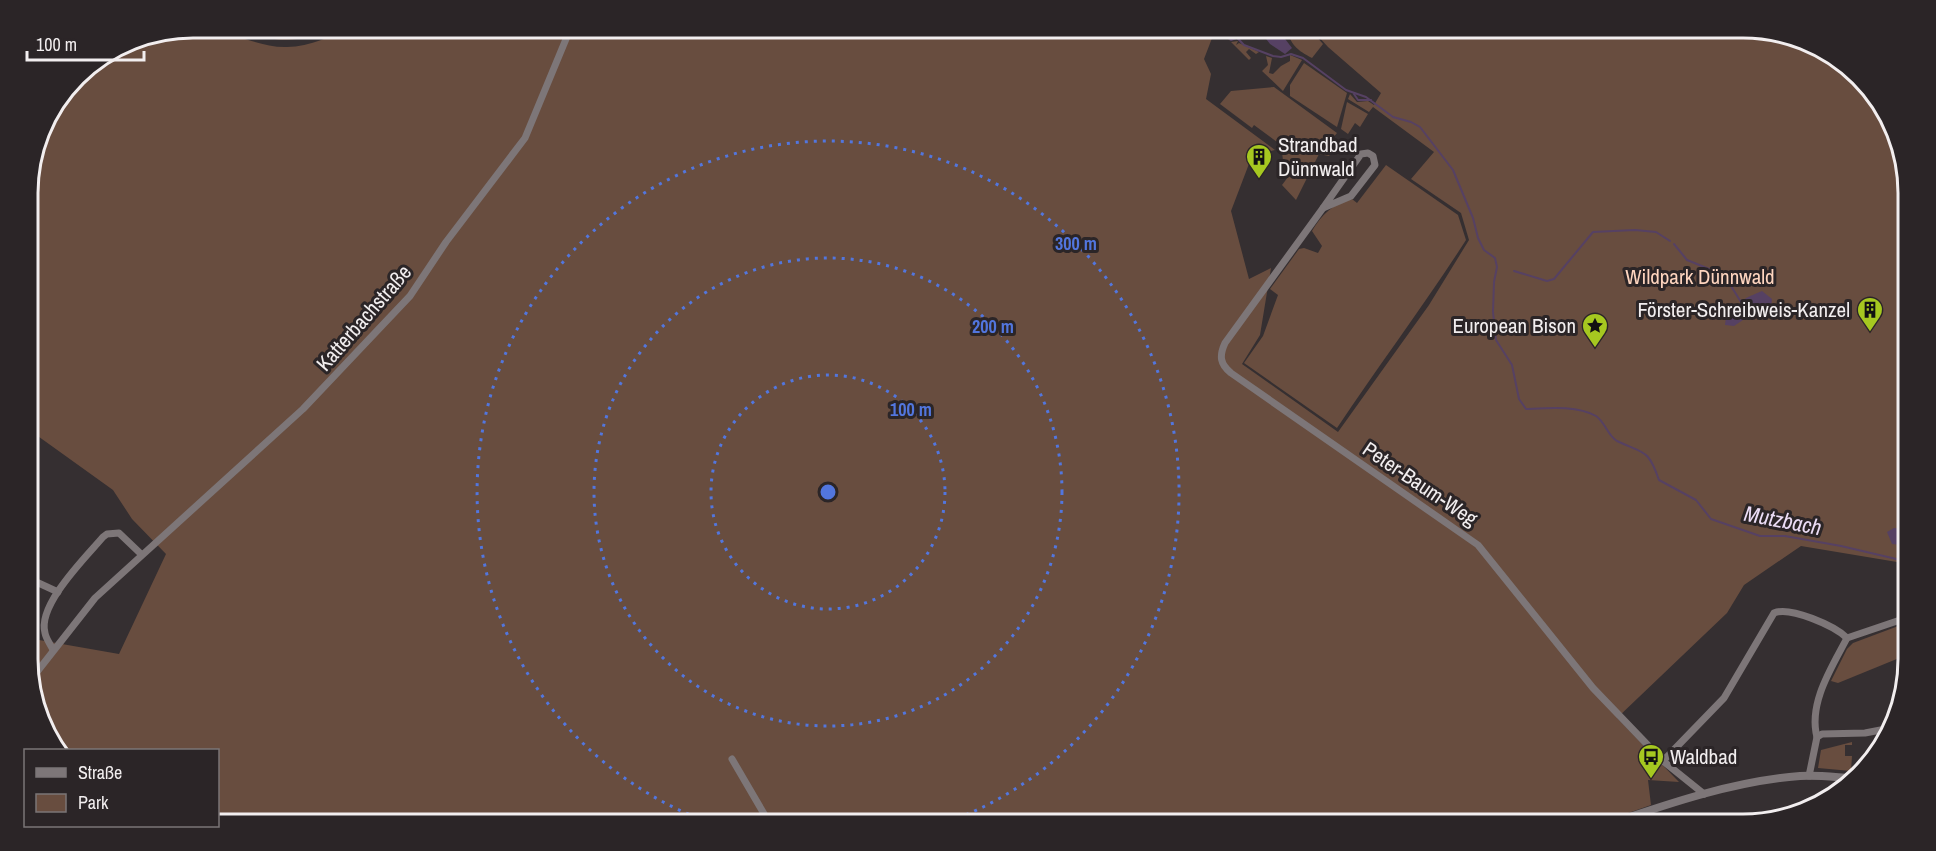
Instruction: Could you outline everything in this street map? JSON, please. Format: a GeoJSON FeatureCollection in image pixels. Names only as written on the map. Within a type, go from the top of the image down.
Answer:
{"type":"FeatureCollection","features":[{"type":"Feature","properties":{"kind":"street","name":"Katterbachstraße"},"geometry":{"type":"LineString","coordinates":[[39,670],[94,598],[303,409],[410,296],[446,242],[525,138],[566,38]]}},
{"type":"Feature","properties":{"kind":"street","name":"Peter-Baum-Weg"},"geometry":{"type":"LineString","coordinates":[[1323,208],[1351,196],[1375,165],[1373,156],[1368,153],[1361,154],[1225,343],[1221,357],[1223,365],[1249,386],[1479,545],[1593,688],[1663,761],[1704,794]]}},
{"type":"Feature","properties":{"kind":"street"},"geometry":{"type":"LineString","coordinates":[[54,650],[45,633],[44,623],[58,592],[107,534],[119,533],[141,554]]}},
{"type":"Feature","properties":{"kind":"street"},"geometry":{"type":"LineString","coordinates":[[38,583],[58,592]]}},
{"type":"Feature","properties":{"kind":"street"},"geometry":{"type":"LineString","coordinates":[[1663,761],[1724,698],[1774,613],[1789,611],[1839,630],[1847,638]]}},
{"type":"Feature","properties":{"kind":"street"},"geometry":{"type":"LineString","coordinates":[[1809,776],[1817,737],[1814,725],[1822,686],[1847,638],[1898,620]]}},
{"type":"Feature","properties":{"kind":"street"},"geometry":{"type":"LineString","coordinates":[[1817,737],[1828,732],[1865,733],[1880,730]]}},
{"type":"Feature","properties":{"kind":"street"},"geometry":{"type":"LineString","coordinates":[[732,759],[764,814]]}},
{"type":"Feature","properties":{"kind":"street"},"geometry":{"type":"LineString","coordinates":[[1643,813],[1704,794],[1774,779],[1809,776],[1842,778]]}},
{"type":"Feature","properties":{"kind":"green space","name":"Wildpark Dünnwald"},"geometry":{"type":"Polygon","coordinates":[[[243,38],[263,44],[287,47],[327,38],[1212,38],[1204,59],[1211,74],[1206,99],[1275,150],[1252,156],[1231,211],[1249,279],[1271,268],[1260,335],[1242,364],[1338,432],[1429,305],[1469,240],[1461,213],[1411,179],[1434,152],[1373,107],[1369,112],[1348,99],[1350,94],[1357,102],[1368,101],[1374,105],[1381,93],[1320,38],[1753,38],[1774,40],[1803,49],[1821,58],[1853,83],[1878,115],[1887,133],[1897,172],[1898,562],[1801,546],[1744,585],[1727,613],[1617,718],[1679,782],[1648,780],[1651,805],[1628,813],[219,814],[219,749],[67,749],[49,718],[39,679],[38,638],[39,640],[119,654],[166,554],[132,519],[113,490],[38,436],[39,172],[46,143],[58,115],[83,83],[106,64],[133,49],[162,40],[243,38]]]}},
{"type":"Feature","properties":{"kind":"green space"},"geometry":{"type":"Polygon","coordinates":[[[269,38],[302,38],[285,40],[269,38]]]}},
{"type":"Feature","properties":{"kind":"green space"},"geometry":{"type":"Polygon","coordinates":[[[1290,38],[1318,38],[1323,44],[1312,58],[1295,46],[1290,38]]]}},
{"type":"Feature","properties":{"kind":"green space"},"geometry":{"type":"Polygon","coordinates":[[[1238,41],[1236,45],[1239,43],[1259,52],[1256,54],[1249,49],[1246,52],[1251,58],[1249,60],[1231,42],[1238,41]]]}},
{"type":"Feature","properties":{"kind":"green space"},"geometry":{"type":"Polygon","coordinates":[[[1290,55],[1302,60],[1283,91],[1262,71],[1268,65],[1266,56],[1272,58],[1269,73],[1273,74],[1290,61],[1290,55]]]}},
{"type":"Feature","properties":{"kind":"green space"},"geometry":{"type":"Polygon","coordinates":[[[1304,63],[1347,93],[1337,127],[1290,96],[1290,85],[1304,63]]]}},
{"type":"Feature","properties":{"kind":"green space"},"geometry":{"type":"Polygon","coordinates":[[[1274,87],[1337,133],[1328,144],[1334,149],[1329,156],[1319,154],[1296,200],[1282,185],[1291,173],[1284,168],[1281,145],[1254,125],[1252,128],[1220,104],[1231,91],[1274,87]]]}},
{"type":"Feature","properties":{"kind":"green space"},"geometry":{"type":"Polygon","coordinates":[[[1347,102],[1368,114],[1360,127],[1355,123],[1348,134],[1341,129],[1347,102]]]}},
{"type":"Feature","properties":{"kind":"green space"},"geometry":{"type":"Polygon","coordinates":[[[1386,165],[1458,215],[1466,240],[1337,428],[1244,363],[1263,336],[1278,295],[1270,289],[1299,249],[1304,248],[1318,253],[1322,246],[1312,231],[1324,215],[1339,204],[1352,199],[1357,203],[1386,165]]]}},
{"type":"Feature","properties":{"kind":"green space"},"geometry":{"type":"Polygon","coordinates":[[[1898,626],[1898,658],[1838,683],[1831,681],[1847,649],[1853,643],[1898,626]]]}},
{"type":"Feature","properties":{"kind":"green space"},"geometry":{"type":"Polygon","coordinates":[[[1852,742],[1852,745],[1845,745],[1845,756],[1852,756],[1851,770],[1818,768],[1821,750],[1852,742]]]}},
{"type":"Feature","properties":{"kind":"shaded area"},"geometry":{"type":"Polygon","coordinates":[[[1265,38],[1284,38],[1292,48],[1285,54],[1265,38]]]}},
{"type":"Feature","properties":{"kind":"shaded area"},"geometry":{"type":"Polygon","coordinates":[[[1762,291],[1772,299],[1771,307],[1761,308],[1734,326],[1725,325],[1726,317],[1738,314],[1745,299],[1762,291]]]}},
{"type":"Feature","properties":{"kind":"shaded area"},"geometry":{"type":"Polygon","coordinates":[[[1898,528],[1898,545],[1892,544],[1887,532],[1898,528]]]}},
{"type":"Feature","properties":{"kind":"waterway","name":"Mutzbach"},"geometry":{"type":"LineString","coordinates":[[1229,38],[1231,40],[1236,38]]}},
{"type":"Feature","properties":{"kind":"waterway","name":"Mutzbach"},"geometry":{"type":"LineString","coordinates":[[1237,38],[1244,45],[1273,56],[1281,57],[1291,54],[1303,58],[1346,90],[1366,97],[1393,117],[1420,127],[1453,170],[1473,218],[1478,238],[1484,250],[1495,258],[1497,267],[1493,312],[1496,340],[1512,365],[1519,399],[1526,409],[1571,409],[1596,416],[1614,439],[1648,457],[1659,480],[1696,500],[1711,519],[1760,536],[1785,536],[1898,559]]}},
{"type":"Feature","properties":{"kind":"waterway","name":"Mutzbach"},"geometry":{"type":"LineString","coordinates":[[1354,94],[1358,100],[1371,100]]}},
{"type":"Feature","properties":{"kind":"waterway"},"geometry":{"type":"LineString","coordinates":[[1514,271],[1547,281],[1554,279],[1593,232],[1635,230],[1656,232],[1670,241]]}},
{"type":"Feature","properties":{"kind":"waterway"},"geometry":{"type":"LineString","coordinates":[[1674,244],[1687,260],[1724,275],[1741,302]]}},
{"type":"Feature","properties":{"kind":"place","name":"Strandbad Dünnwald"},"geometry":{"type":"Point","coordinates":[1259,180]}},
{"type":"Feature","properties":{"kind":"place","name":"Förster-Schreibweis-Kanzel"},"geometry":{"type":"Point","coordinates":[1870,333]}},
{"type":"Feature","properties":{"kind":"place","name":"European Bison"},"geometry":{"type":"Point","coordinates":[1595,349]}},
{"type":"Feature","properties":{"kind":"place","name":"Waldbad"},"geometry":{"type":"Point","coordinates":[1651,780]}}]}
